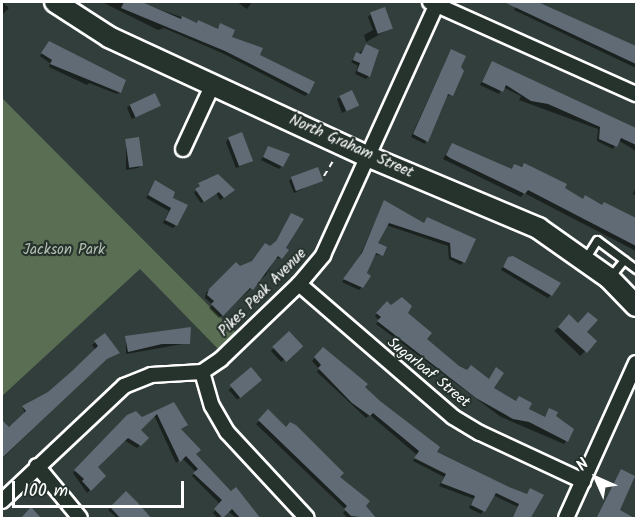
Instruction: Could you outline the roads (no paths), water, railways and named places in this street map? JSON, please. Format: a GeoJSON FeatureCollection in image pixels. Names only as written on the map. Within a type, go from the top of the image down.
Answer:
{"type":"FeatureCollection","features":[{"type":"Feature","properties":{"kind":"main road","name":"North Graham Street"},"geometry":{"type":"LineString","coordinates":[[55,2],[90,27],[367,156],[538,228],[609,278],[636,306]]}},
{"type":"Feature","properties":{"kind":"street"},"geometry":{"type":"LineString","coordinates":[[434,3],[636,94]]}},
{"type":"Feature","properties":{"kind":"street","name":"Pikes Peak Avenue"},"geometry":{"type":"LineString","coordinates":[[202,372],[221,359],[299,284],[323,255],[434,3]]}},
{"type":"Feature","properties":{"kind":"street"},"geometry":{"type":"LineString","coordinates":[[183,148],[213,84]]}},
{"type":"Feature","properties":{"kind":"street","name":"Sugarloaf Street"},"geometry":{"type":"LineString","coordinates":[[299,284],[453,417],[480,433],[583,481]]}},
{"type":"Feature","properties":{"kind":"street"},"geometry":{"type":"LineString","coordinates":[[566,519],[636,363]]}},
{"type":"Feature","properties":{"kind":"street"},"geometry":{"type":"LineString","coordinates":[[2,501],[124,386],[151,375],[202,372],[212,406],[227,432],[307,519]]}},
{"type":"Feature","properties":{"kind":"street"},"geometry":{"type":"LineString","coordinates":[[37,466],[80,519]]}},
{"type":"Feature","properties":{"kind":"lane"},"geometry":{"type":"LineString","coordinates":[[585,259],[597,240],[636,269]]}},
{"type":"Feature","properties":{"kind":"lane"},"geometry":{"type":"LineString","coordinates":[[609,278],[624,260]]}},
{"type":"Feature","properties":{"kind":"park label","name":"Jackson Park"},"geometry":{"type":"Point","coordinates":[64,251]}}]}
